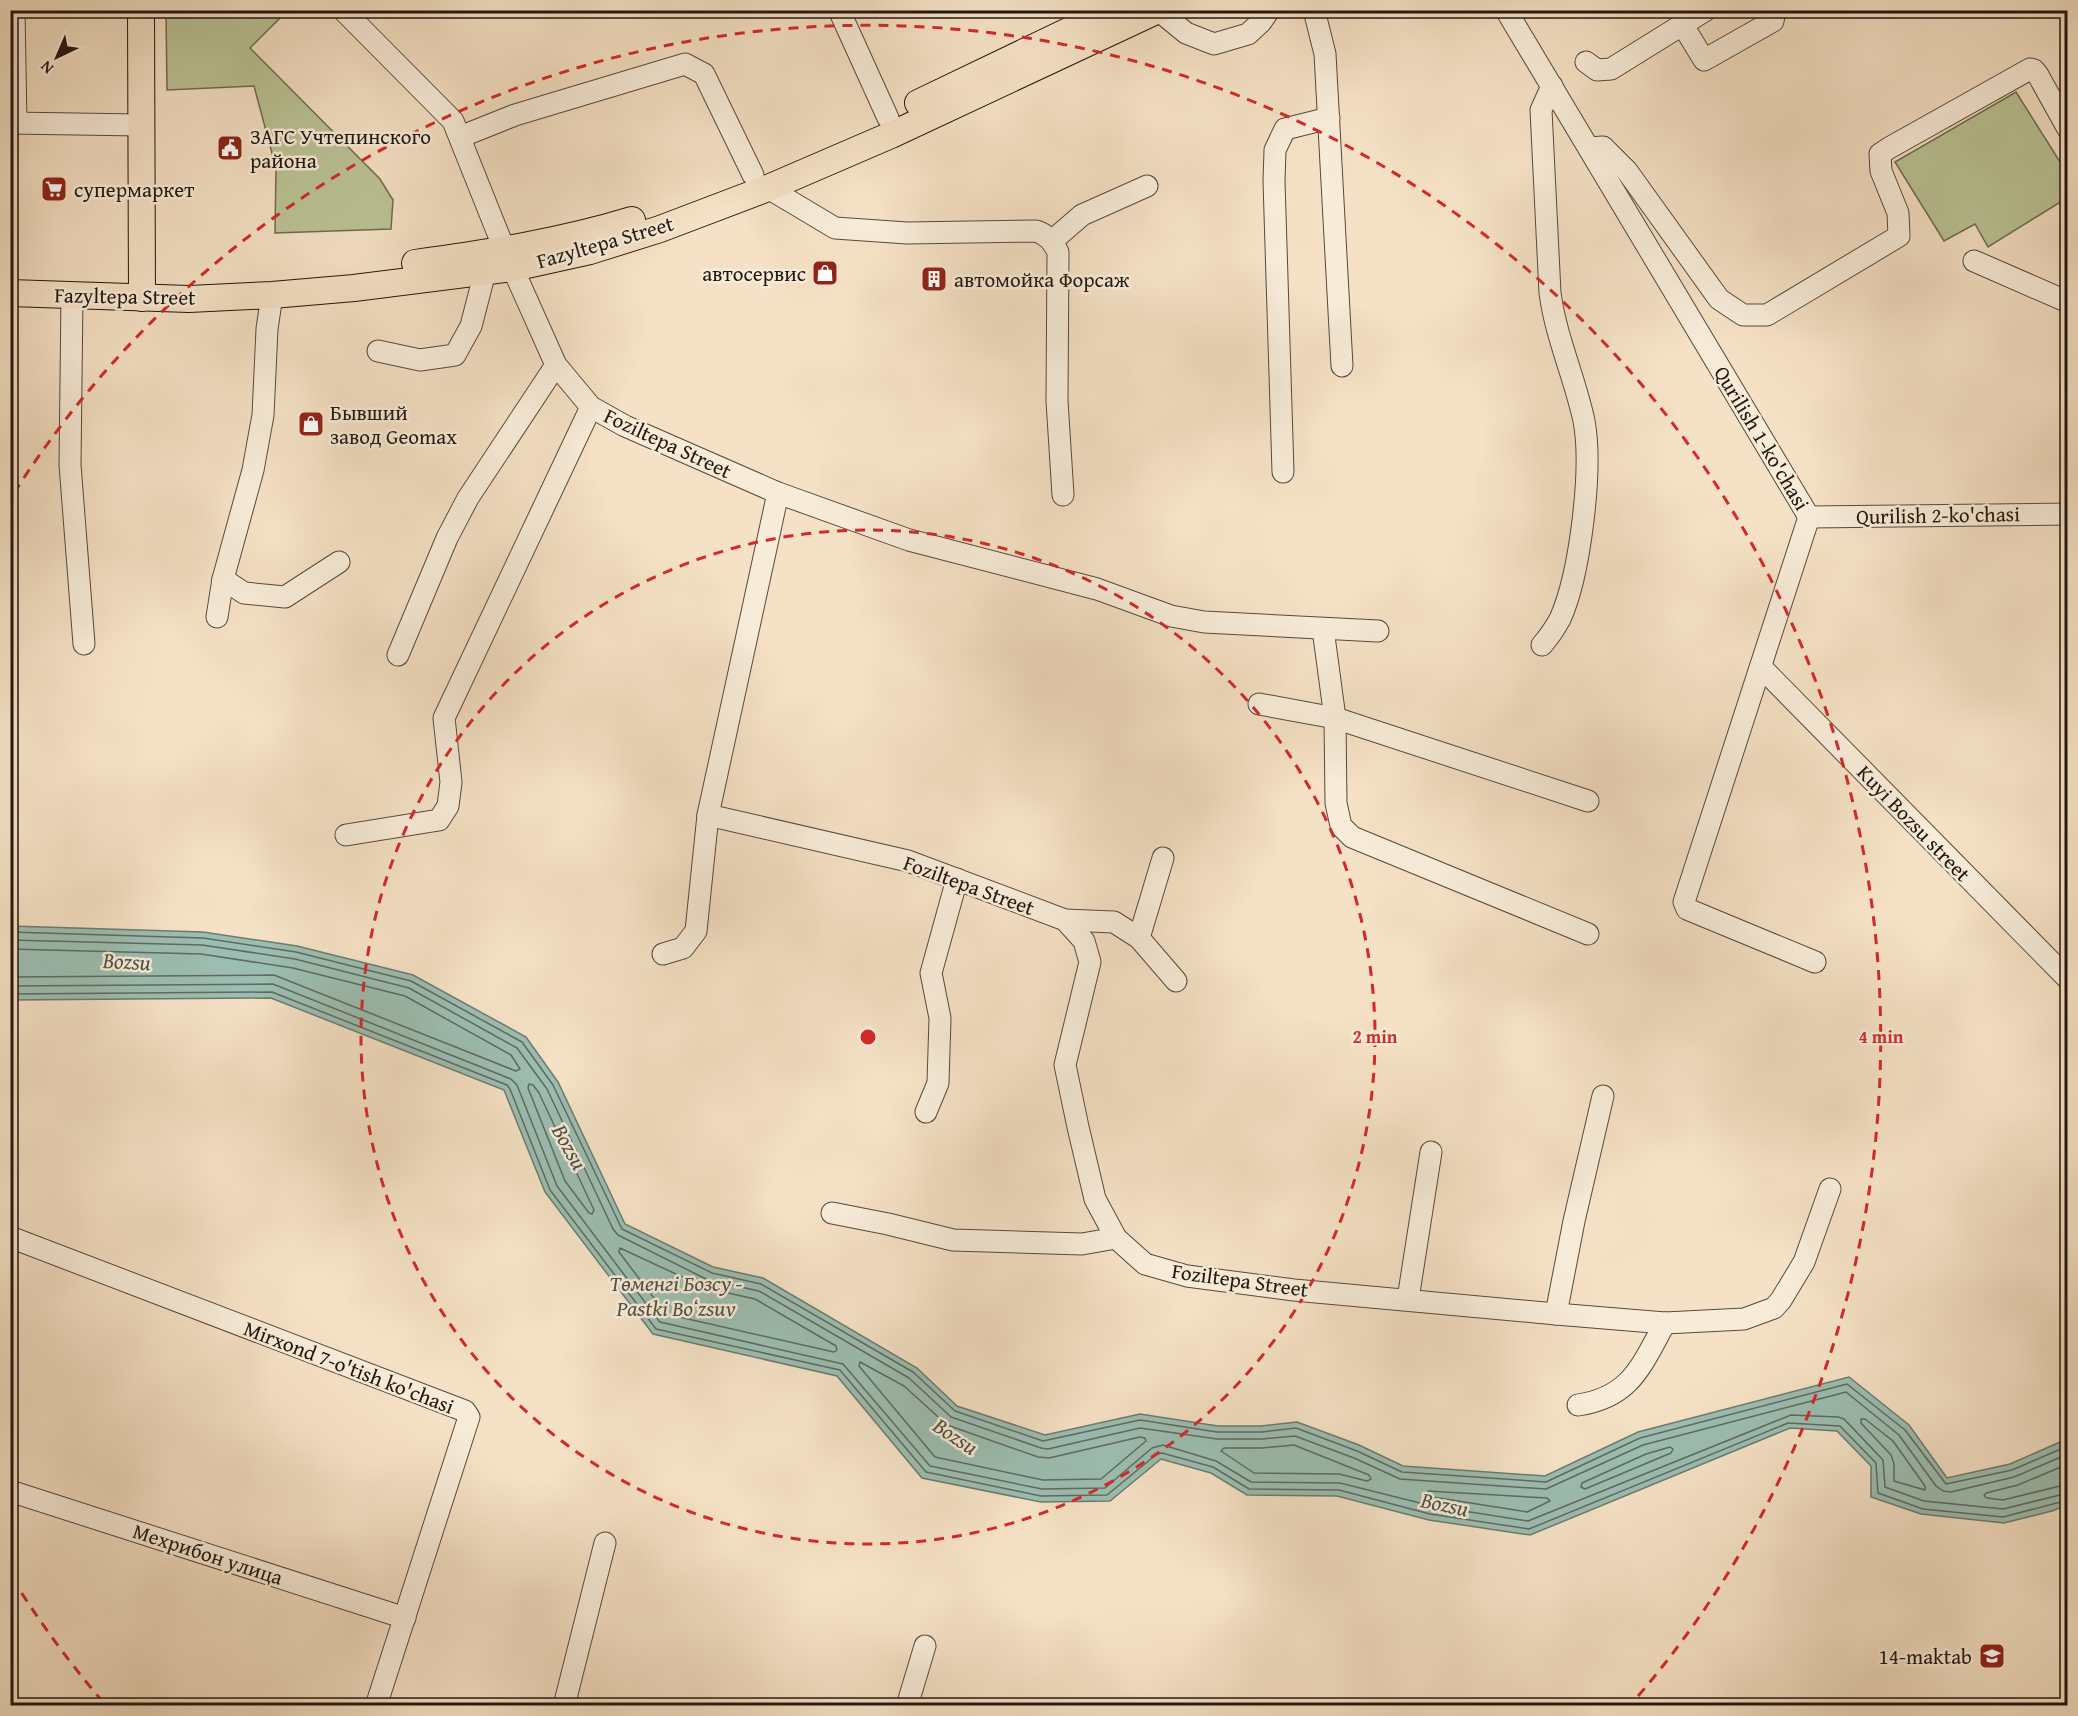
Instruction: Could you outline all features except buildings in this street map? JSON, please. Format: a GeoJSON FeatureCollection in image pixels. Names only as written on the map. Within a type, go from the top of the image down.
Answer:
{"type":"FeatureCollection","features":[{"type":"Feature","properties":{"kind":"main road"},"geometry":{"type":"LineString","coordinates":[[141,10],[142,290]]}},
{"type":"Feature","properties":{"kind":"main road","name":"Fazyltepa Street"},"geometry":{"type":"LineString","coordinates":[[761,182],[787,163],[888,118],[1112,10]]}},
{"type":"Feature","properties":{"kind":"main road","name":"Fazyltepa Street"},"geometry":{"type":"LineString","coordinates":[[10,293],[72,296],[198,282],[270,279],[590,251],[624,240],[761,182],[891,135],[1158,10]]}},
{"type":"Feature","properties":{"kind":"main road","name":"Fazyltepa Street"},"geometry":{"type":"LineString","coordinates":[[10,276],[142,290],[189,299],[272,296],[485,272],[509,259]]}},
{"type":"Feature","properties":{"kind":"street"},"geometry":{"type":"LineString","coordinates":[[14,10],[13,123],[141,125]]}},
{"type":"Feature","properties":{"kind":"street","name":"Foziltepa Street"},"geometry":{"type":"LineString","coordinates":[[343,10],[453,121],[509,259],[556,365],[591,407],[625,426],[778,493],[909,540],[1097,590],[1171,616],[1204,622],[1378,631]]}},
{"type":"Feature","properties":{"kind":"street"},"geometry":{"type":"LineString","coordinates":[[839,10],[888,118]]}},
{"type":"Feature","properties":{"kind":"street"},"geometry":{"type":"LineString","coordinates":[[1158,10],[1186,33],[1214,44],[1248,34],[1261,22],[1269,10]]}},
{"type":"Feature","properties":{"kind":"street"},"geometry":{"type":"LineString","coordinates":[[1314,10],[1325,54],[1342,366]]}},
{"type":"Feature","properties":{"kind":"street","name":"Qurilish 1-ko'chasi"},"geometry":{"type":"LineString","coordinates":[[1506,10],[1809,517],[1684,902],[1687,909],[1815,962]]}},
{"type":"Feature","properties":{"kind":"street"},"geometry":{"type":"LineString","coordinates":[[1586,62],[1597,70],[1611,69],[1706,10]]}},
{"type":"Feature","properties":{"kind":"street"},"geometry":{"type":"LineString","coordinates":[[1682,24],[1704,60],[1773,21],[1775,10]]}},
{"type":"Feature","properties":{"kind":"street"},"geometry":{"type":"LineString","coordinates":[[460,137],[515,115],[685,64],[704,74],[761,182],[836,228],[908,233],[1036,231],[1044,234],[1052,241],[1058,252],[1057,401],[1063,495]]}},
{"type":"Feature","properties":{"kind":"street"},"geometry":{"type":"LineString","coordinates":[[1588,148],[1603,147],[1627,171],[1719,299],[1743,315],[1767,315],[1899,236],[1898,213],[1881,171],[1880,154],[1889,147],[2030,69],[2038,75],[2067,129]]}},
{"type":"Feature","properties":{"kind":"street"},"geometry":{"type":"LineString","coordinates":[[1542,645],[1561,618],[1579,557],[1585,488],[1586,440],[1583,420],[1553,319],[1550,293],[1541,110],[1551,86]]}},
{"type":"Feature","properties":{"kind":"street"},"geometry":{"type":"LineString","coordinates":[[1283,472],[1275,150],[1285,129],[1329,118]]}},
{"type":"Feature","properties":{"kind":"street"},"geometry":{"type":"LineString","coordinates":[[1052,241],[1082,215],[1147,186]]}},
{"type":"Feature","properties":{"kind":"street"},"geometry":{"type":"LineString","coordinates":[[1974,261],[2067,302]]}},
{"type":"Feature","properties":{"kind":"street"},"geometry":{"type":"LineString","coordinates":[[378,351],[420,360],[455,355],[471,326],[485,272]]}},
{"type":"Feature","properties":{"kind":"street"},"geometry":{"type":"LineString","coordinates":[[72,296],[70,465],[84,644]]}},
{"type":"Feature","properties":{"kind":"street"},"geometry":{"type":"LineString","coordinates":[[217,617],[223,579],[253,470],[263,415],[267,329],[272,296]]}},
{"type":"Feature","properties":{"kind":"street"},"geometry":{"type":"LineString","coordinates":[[398,655],[447,538],[468,498],[556,365]]}},
{"type":"Feature","properties":{"kind":"street"},"geometry":{"type":"LineString","coordinates":[[346,835],[440,820],[448,806],[451,782],[444,718],[591,407]]}},
{"type":"Feature","properties":{"kind":"street"},"geometry":{"type":"LineString","coordinates":[[663,954],[683,948],[696,931],[708,815],[778,493]]}},
{"type":"Feature","properties":{"kind":"street","name":"Qurilish 2-ko'chasi"},"geometry":{"type":"LineString","coordinates":[[1809,517],[2067,514]]}},
{"type":"Feature","properties":{"kind":"street"},"geometry":{"type":"LineString","coordinates":[[223,579],[244,593],[285,597],[339,562]]}},
{"type":"Feature","properties":{"kind":"street"},"geometry":{"type":"LineString","coordinates":[[1323,628],[1335,717],[1336,803],[1341,826],[1352,837],[1588,933]]}},
{"type":"Feature","properties":{"kind":"street","name":"Kuyi Bozsu street"},"geometry":{"type":"LineString","coordinates":[[1761,667],[2067,979]]}},
{"type":"Feature","properties":{"kind":"street"},"geometry":{"type":"LineString","coordinates":[[1259,704],[1335,717],[1588,801]]}},
{"type":"Feature","properties":{"kind":"street","name":"Foziltepa Street"},"geometry":{"type":"LineString","coordinates":[[708,815],[908,861],[1065,920],[1084,941],[1090,962],[1065,1065],[1095,1200],[1116,1238],[1145,1264],[1188,1276],[1294,1290],[1665,1323],[1744,1319],[1774,1308],[1781,1300],[1804,1262],[1830,1189]]}},
{"type":"Feature","properties":{"kind":"street"},"geometry":{"type":"LineString","coordinates":[[1139,938],[1163,858]]}},
{"type":"Feature","properties":{"kind":"street"},"geometry":{"type":"LineString","coordinates":[[926,1112],[938,1083],[940,1018],[931,973],[957,879]]}},
{"type":"Feature","properties":{"kind":"street"},"geometry":{"type":"LineString","coordinates":[[1065,920],[1114,922],[1139,938],[1176,981]]}},
{"type":"Feature","properties":{"kind":"street"},"geometry":{"type":"LineString","coordinates":[[1556,1314],[1574,1221],[1603,1096]]}},
{"type":"Feature","properties":{"kind":"street"},"geometry":{"type":"LineString","coordinates":[[1408,1299],[1431,1152]]}},
{"type":"Feature","properties":{"kind":"street"},"geometry":{"type":"LineString","coordinates":[[832,1213],[953,1240],[1082,1244],[1116,1238]]}},
{"type":"Feature","properties":{"kind":"street","name":"Mirxond 7-o'tish ko'chasi"},"geometry":{"type":"LineString","coordinates":[[10,1237],[465,1411],[470,1417],[376,1706]]}},
{"type":"Feature","properties":{"kind":"street"},"geometry":{"type":"LineString","coordinates":[[1578,1405],[1598,1402],[1625,1386],[1642,1363],[1665,1323]]}},
{"type":"Feature","properties":{"kind":"street","name":"Мехрибон улица"},"geometry":{"type":"LineString","coordinates":[[10,1491],[405,1618]]}},
{"type":"Feature","properties":{"kind":"street"},"geometry":{"type":"LineString","coordinates":[[564,1706],[605,1543]]}},
{"type":"Feature","properties":{"kind":"street"},"geometry":{"type":"LineString","coordinates":[[907,1706],[925,1646]]}},
{"type":"Feature","properties":{"kind":"green space"},"geometry":{"type":"Polygon","coordinates":[[[166,11],[287,11],[250,48],[380,179],[393,200],[391,229],[275,233],[276,168],[254,86],[167,90],[166,11]]]}},
{"type":"Feature","properties":{"kind":"green space"},"geometry":{"type":"Polygon","coordinates":[[[2016,92],[2067,173],[2067,198],[1988,247],[1975,224],[1944,241],[1895,162],[2016,92]]]}},
{"type":"Feature","properties":{"kind":"water","name":"Төменгі Бозсу - Pastki Boʻzsuv"},"geometry":{"type":"Polygon","coordinates":[[[11,926],[203,932],[297,946],[413,975],[526,1037],[558,1082],[625,1224],[713,1267],[763,1278],[917,1368],[957,1406],[1045,1435],[1140,1414],[1218,1426],[1261,1426],[1297,1422],[1359,1445],[1403,1466],[1545,1476],[1638,1432],[1849,1377],[1909,1425],[1947,1478],[2010,1464],[2067,1439],[2067,1505],[2004,1523],[1921,1514],[1871,1497],[1871,1466],[1837,1431],[1790,1428],[1530,1535],[1429,1520],[1337,1496],[1247,1495],[1211,1473],[1161,1459],[1110,1501],[1041,1502],[922,1478],[837,1376],[653,1334],[545,1192],[504,1090],[271,998],[11,1000],[11,926]]]}},
{"type":"Feature","properties":{"kind":"place","name":"ЗАГС Учтепинского района"},"geometry":{"type":"Point","coordinates":[230,148]}},
{"type":"Feature","properties":{"kind":"place","name":"супермаркет"},"geometry":{"type":"Point","coordinates":[54,189]}},
{"type":"Feature","properties":{"kind":"place","name":"автосервис"},"geometry":{"type":"Point","coordinates":[825,273]}},
{"type":"Feature","properties":{"kind":"place","name":"автомойка Форсаж"},"geometry":{"type":"Point","coordinates":[934,279]}},
{"type":"Feature","properties":{"kind":"place","name":"Бывший завод Geomax"},"geometry":{"type":"Point","coordinates":[311,424]}},
{"type":"Feature","properties":{"kind":"place","name":"14-maktab"},"geometry":{"type":"Point","coordinates":[1992,1656]}},
{"type":"Feature","properties":{"kind":"water label","name":"Bozsu"},"geometry":{"type":"Point","coordinates":[127,961]}},
{"type":"Feature","properties":{"kind":"water label","name":"Bozsu"},"geometry":{"type":"Point","coordinates":[570,1147]}},
{"type":"Feature","properties":{"kind":"water label","name":"Bozsu"},"geometry":{"type":"Point","coordinates":[956,1436]}},
{"type":"Feature","properties":{"kind":"water label","name":"Bozsu"},"geometry":{"type":"Point","coordinates":[1445,1504]}}]}
